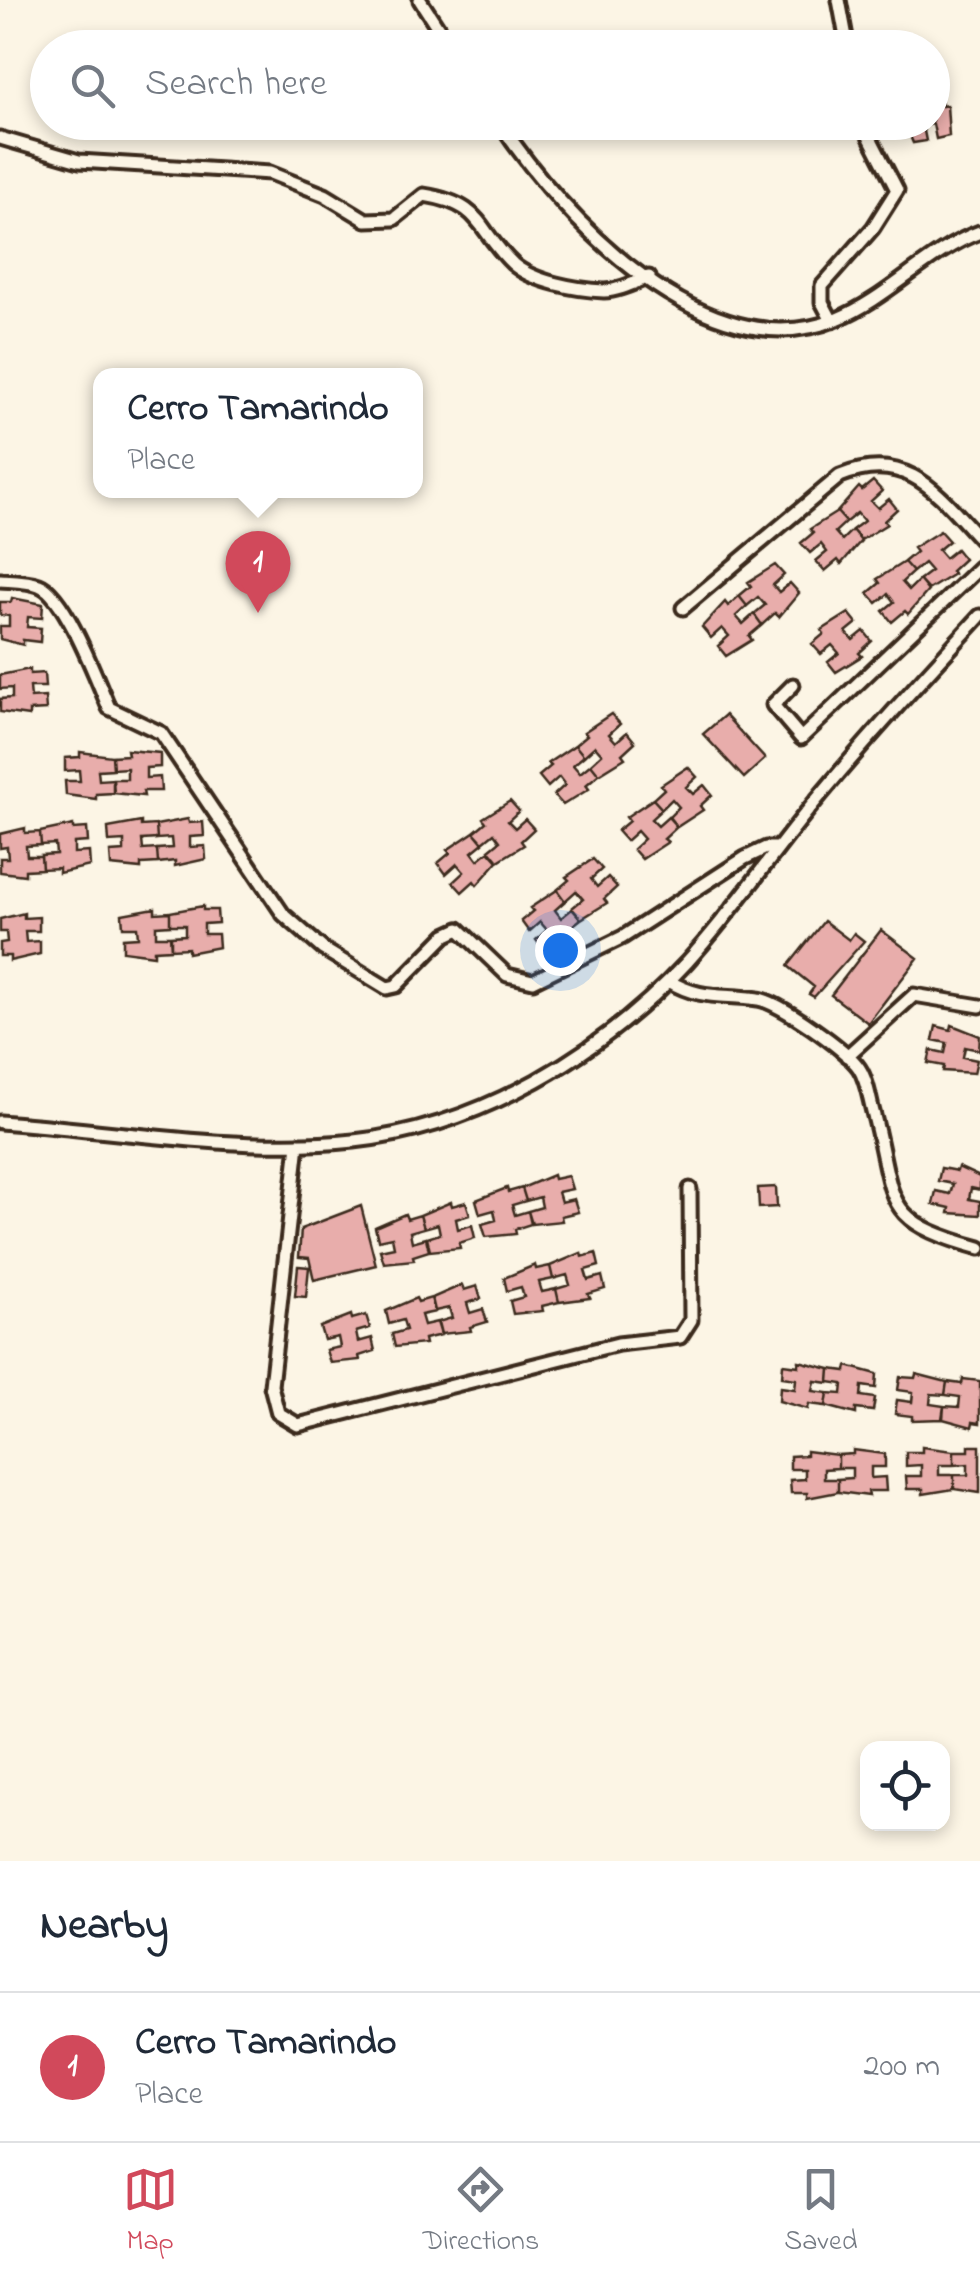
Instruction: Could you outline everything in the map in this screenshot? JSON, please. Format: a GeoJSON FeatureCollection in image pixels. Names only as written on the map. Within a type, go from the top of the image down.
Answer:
{"type":"FeatureCollection","features":[{"type":"Feature","properties":{"kind":"street"},"geometry":{"type":"LineString","coordinates":[[420,0],[439,30]]}},
{"type":"Feature","properties":{"kind":"street"},"geometry":{"type":"LineString","coordinates":[[840,0],[845,30]]}},
{"type":"Feature","properties":{"kind":"street"},"geometry":{"type":"LineString","coordinates":[[0,138],[79,161],[270,173],[325,195],[366,220],[394,219],[424,195],[457,200],[515,266],[552,282],[607,291],[649,277]]}},
{"type":"Feature","properties":{"kind":"street"},"geometry":{"type":"LineString","coordinates":[[512,140],[562,208],[649,277],[716,320],[739,327],[787,330],[832,321],[980,232]]}},
{"type":"Feature","properties":{"kind":"street"},"geometry":{"type":"LineString","coordinates":[[832,321],[822,302],[822,286],[874,228],[897,190],[871,140]]}},
{"type":"Feature","properties":{"kind":"street"},"geometry":{"type":"LineString","coordinates":[[683,608],[840,476],[860,468],[890,468],[923,478],[980,539]]}},
{"type":"Feature","properties":{"kind":"street"},"geometry":{"type":"LineString","coordinates":[[793,685],[773,705],[800,738],[980,567]]}},
{"type":"Feature","properties":{"kind":"street"},"geometry":{"type":"LineString","coordinates":[[0,580],[43,586],[84,648],[109,708],[161,733],[284,914],[332,955],[387,988],[396,986],[446,936],[459,930],[507,975],[532,981],[623,938],[745,858],[766,848],[776,848]]}},
{"type":"Feature","properties":{"kind":"street"},"geometry":{"type":"LineString","coordinates":[[0,1122],[298,1144],[386,1136],[480,1106],[564,1064],[668,981],[776,848],[980,616]]}},
{"type":"Feature","properties":{"kind":"street"},"geometry":{"type":"LineString","coordinates":[[668,981],[702,996],[770,1002],[847,1056],[864,1080],[888,1186],[900,1212],[914,1224],[980,1248]]}},
{"type":"Feature","properties":{"kind":"street"},"geometry":{"type":"LineString","coordinates":[[847,1056],[914,995],[980,1006]]}},
{"type":"Feature","properties":{"kind":"street"},"geometry":{"type":"LineString","coordinates":[[298,1144],[270,1386],[278,1413],[298,1425],[618,1344],[680,1337],[691,1320],[690,1189]]}},
{"type":"Feature","properties":{"kind":"building"},"geometry":{"type":"Polygon","coordinates":[[[873,481],[882,491],[871,501],[878,508],[889,499],[897,509],[884,521],[887,524],[861,540],[852,530],[864,521],[857,513],[846,522],[837,512],[859,487],[862,490],[873,481]]]}},
{"type":"Feature","properties":{"kind":"building"},"geometry":{"type":"Polygon","coordinates":[[[837,512],[846,522],[835,532],[842,540],[852,530],[861,541],[841,564],[838,560],[825,571],[816,561],[827,552],[821,544],[810,553],[801,543],[813,533],[810,529],[837,512]]]}},
{"type":"Feature","properties":{"kind":"building"},"geometry":{"type":"Polygon","coordinates":[[[940,531],[949,541],[938,550],[945,558],[956,549],[964,559],[951,571],[954,574],[928,590],[919,580],[931,571],[924,563],[913,572],[904,562],[916,552],[913,548],[940,531]]]}},
{"type":"Feature","properties":{"kind":"building"},"geometry":{"type":"Polygon","coordinates":[[[904,562],[913,572],[902,582],[909,590],[919,580],[928,591],[908,614],[905,611],[892,622],[883,611],[894,602],[888,594],[877,603],[868,593],[880,583],[877,579],[904,562]]]}},
{"type":"Feature","properties":{"kind":"building"},"geometry":{"type":"Polygon","coordinates":[[[775,565],[784,575],[773,585],[779,592],[790,583],[799,593],[779,617],[775,613],[762,625],[754,614],[765,605],[758,597],[747,606],[739,596],[751,586],[748,582],[775,565]]]}},
{"type":"Feature","properties":{"kind":"building"},"geometry":{"type":"Polygon","coordinates":[[[739,596],[747,606],[736,616],[743,624],[754,614],[762,625],[749,636],[752,640],[726,656],[718,646],[729,636],[722,628],[711,638],[702,627],[725,602],[728,606],[739,596]]]}},
{"type":"Feature","properties":{"kind":"building"},"geometry":{"type":"Polygon","coordinates":[[[12,598],[43,604],[42,618],[28,617],[27,627],[41,628],[40,642],[23,640],[23,645],[0,639],[0,626],[9,626],[9,616],[0,615],[0,602],[11,602],[12,598]]]}},
{"type":"Feature","properties":{"kind":"building"},"geometry":{"type":"Polygon","coordinates":[[[849,613],[857,623],[846,632],[853,640],[864,631],[872,641],[859,653],[862,656],[836,672],[828,662],[839,653],[832,645],[821,654],[812,644],[824,634],[822,630],[849,613]]]}},
{"type":"Feature","properties":{"kind":"building"},"geometry":{"type":"Polygon","coordinates":[[[30,669],[30,674],[44,673],[45,687],[30,687],[31,698],[45,697],[46,710],[29,711],[29,716],[0,712],[0,699],[12,698],[12,688],[0,689],[0,675],[30,669]]]}},
{"type":"Feature","properties":{"kind":"building"},"geometry":{"type":"Polygon","coordinates":[[[611,714],[620,724],[609,734],[616,742],[627,732],[635,742],[622,754],[625,758],[599,774],[591,764],[602,754],[595,746],[584,756],[575,745],[587,735],[584,732],[611,714]]]}},
{"type":"Feature","properties":{"kind":"building"},"geometry":{"type":"Polygon","coordinates":[[[725,715],[765,759],[744,778],[703,734],[725,715]]]}},
{"type":"Feature","properties":{"kind":"building"},"geometry":{"type":"Polygon","coordinates":[[[575,745],[584,756],[573,765],[580,773],[591,764],[599,774],[586,785],[589,789],[563,805],[554,795],[565,785],[559,777],[548,787],[539,776],[551,766],[548,763],[575,745]]]}},
{"type":"Feature","properties":{"kind":"building"},"geometry":{"type":"Polygon","coordinates":[[[127,750],[160,753],[160,767],[146,768],[146,778],[160,777],[161,791],[143,791],[144,796],[114,793],[113,779],[127,779],[127,768],[113,769],[112,756],[128,755],[127,750]]]}},
{"type":"Feature","properties":{"kind":"building"},"geometry":{"type":"Polygon","coordinates":[[[80,752],[112,756],[113,769],[98,770],[99,780],[113,779],[113,793],[96,794],[96,799],[66,795],[65,781],[80,781],[79,770],[65,771],[65,758],[80,757],[80,752]]]}},
{"type":"Feature","properties":{"kind":"building"},"geometry":{"type":"Polygon","coordinates":[[[688,767],[697,777],[686,787],[693,794],[704,785],[712,795],[700,806],[703,810],[677,827],[669,817],[679,807],[672,799],[662,809],[653,799],[664,789],[661,785],[688,767]]]}},
{"type":"Feature","properties":{"kind":"building"},"geometry":{"type":"Polygon","coordinates":[[[653,799],[662,809],[651,819],[658,826],[668,817],[677,827],[664,839],[668,842],[642,859],[633,849],[644,839],[637,831],[626,841],[617,831],[629,821],[626,817],[653,799]]]}},
{"type":"Feature","properties":{"kind":"building"},"geometry":{"type":"Polygon","coordinates":[[[510,801],[519,811],[508,821],[515,828],[525,819],[534,829],[521,841],[524,845],[498,861],[489,850],[500,841],[494,833],[483,842],[474,832],[486,822],[483,818],[510,801]]]}},
{"type":"Feature","properties":{"kind":"building"},"geometry":{"type":"Polygon","coordinates":[[[188,819],[189,823],[203,822],[204,836],[190,837],[190,847],[205,846],[206,859],[175,866],[175,861],[158,863],[157,849],[172,848],[171,838],[157,839],[156,825],[188,819]]]}},
{"type":"Feature","properties":{"kind":"building"},"geometry":{"type":"Polygon","coordinates":[[[141,822],[141,826],[156,825],[157,839],[142,840],[143,850],[157,849],[158,863],[141,864],[141,869],[111,866],[110,852],[124,851],[124,841],[109,842],[108,828],[141,822]]]}},
{"type":"Feature","properties":{"kind":"building"},"geometry":{"type":"Polygon","coordinates":[[[73,825],[73,829],[87,828],[88,842],[74,843],[74,853],[89,852],[90,866],[59,873],[59,868],[42,869],[41,855],[56,854],[55,844],[41,845],[40,832],[73,825]]]}},
{"type":"Feature","properties":{"kind":"building"},"geometry":{"type":"Polygon","coordinates":[[[25,828],[25,833],[40,832],[41,845],[26,846],[27,856],[41,856],[42,869],[25,870],[25,875],[0,872],[0,858],[8,858],[7,847],[0,848],[0,834],[25,828]]]}},
{"type":"Feature","properties":{"kind":"building"},"geometry":{"type":"Polygon","coordinates":[[[474,832],[483,843],[472,852],[478,860],[489,851],[498,861],[477,885],[474,881],[462,892],[453,882],[464,872],[457,864],[446,874],[438,863],[450,853],[447,850],[474,832]]]}},
{"type":"Feature","properties":{"kind":"building"},"geometry":{"type":"Polygon","coordinates":[[[593,859],[602,869],[591,879],[597,887],[608,877],[617,887],[604,899],[607,903],[581,919],[572,908],[583,899],[576,891],[565,901],[557,890],[569,880],[566,877],[593,859]]]}},
{"type":"Feature","properties":{"kind":"building"},"geometry":{"type":"Polygon","coordinates":[[[557,890],[565,901],[555,910],[561,918],[572,909],[581,919],[567,930],[570,934],[544,950],[536,940],[547,930],[540,922],[529,932],[521,921],[533,911],[530,908],[557,890]]]}},
{"type":"Feature","properties":{"kind":"building"},"geometry":{"type":"Polygon","coordinates":[[[203,906],[203,910],[217,910],[218,923],[204,924],[204,934],[218,934],[219,947],[188,953],[188,948],[171,949],[171,936],[185,935],[185,925],[170,925],[170,912],[203,906]]]}},
{"type":"Feature","properties":{"kind":"building"},"geometry":{"type":"Polygon","coordinates":[[[155,908],[155,913],[170,912],[170,925],[156,926],[156,936],[170,936],[171,949],[154,950],[154,955],[123,951],[123,938],[138,937],[137,927],[123,927],[122,914],[155,908]]]}},
{"type":"Feature","properties":{"kind":"building"},"geometry":{"type":"Polygon","coordinates":[[[24,913],[24,918],[39,917],[39,931],[25,931],[26,942],[40,941],[40,954],[10,961],[10,956],[0,956],[0,943],[7,942],[6,932],[0,932],[0,919],[24,913]]]}},
{"type":"Feature","properties":{"kind":"building"},"geometry":{"type":"Polygon","coordinates":[[[824,921],[849,940],[854,933],[864,941],[814,997],[809,994],[814,987],[788,966],[824,921]]]}},
{"type":"Feature","properties":{"kind":"building"},"geometry":{"type":"Polygon","coordinates":[[[881,930],[918,958],[868,1023],[831,995],[881,930]]]}},
{"type":"Feature","properties":{"kind":"building"},"geometry":{"type":"Polygon","coordinates":[[[952,1025],[980,1036],[979,1050],[965,1047],[963,1057],[977,1060],[974,1073],[943,1071],[944,1066],[928,1063],[931,1050],[945,1053],[947,1043],[933,1040],[936,1026],[951,1030],[952,1025]]]}},
{"type":"Feature","properties":{"kind":"building"},"geometry":{"type":"Polygon","coordinates":[[[958,1167],[980,1177],[980,1190],[971,1188],[969,1199],[980,1201],[980,1215],[949,1213],[950,1208],[933,1204],[936,1191],[950,1194],[953,1184],[938,1181],[941,1168],[957,1171],[958,1167]]]}},
{"type":"Feature","properties":{"kind":"building"},"geometry":{"type":"Polygon","coordinates":[[[553,1175],[554,1179],[568,1176],[572,1189],[558,1192],[561,1202],[574,1199],[578,1212],[561,1216],[562,1221],[532,1224],[528,1211],[542,1207],[540,1197],[526,1201],[522,1188],[553,1175]]]}},
{"type":"Feature","properties":{"kind":"building"},"geometry":{"type":"Polygon","coordinates":[[[776,1187],[777,1207],[759,1208],[758,1188],[776,1187]]]}},
{"type":"Feature","properties":{"kind":"building"},"geometry":{"type":"Polygon","coordinates":[[[507,1188],[508,1192],[522,1188],[526,1201],[512,1205],[515,1215],[528,1211],[531,1224],[515,1229],[516,1234],[486,1237],[482,1224],[496,1220],[494,1210],[480,1214],[476,1200],[507,1188]]]}},
{"type":"Feature","properties":{"kind":"building"},"geometry":{"type":"Polygon","coordinates":[[[451,1202],[452,1206],[466,1202],[470,1215],[456,1219],[458,1229],[472,1225],[475,1238],[459,1243],[460,1248],[430,1251],[427,1238],[440,1234],[438,1224],[424,1228],[420,1215],[451,1202]]]}},
{"type":"Feature","properties":{"kind":"building"},"geometry":{"type":"Polygon","coordinates":[[[361,1206],[376,1265],[314,1280],[309,1258],[299,1257],[301,1229],[361,1206]]]}},
{"type":"Feature","properties":{"kind":"building"},"geometry":{"type":"Polygon","coordinates":[[[405,1214],[407,1219],[420,1215],[424,1228],[410,1232],[412,1242],[426,1238],[429,1251],[413,1256],[414,1260],[384,1263],[380,1250],[394,1247],[392,1237],[378,1240],[375,1227],[405,1214]]]}},
{"type":"Feature","properties":{"kind":"building"},"geometry":{"type":"Polygon","coordinates":[[[581,1253],[582,1257],[596,1253],[599,1266],[585,1270],[588,1280],[602,1276],[605,1289],[588,1294],[590,1298],[559,1302],[556,1289],[570,1285],[567,1275],[553,1279],[550,1266],[581,1253]]]}},
{"type":"Feature","properties":{"kind":"building"},"geometry":{"type":"Polygon","coordinates":[[[535,1265],[536,1269],[550,1266],[553,1279],[539,1282],[542,1292],[556,1289],[559,1302],[542,1306],[543,1311],[513,1314],[510,1301],[524,1297],[521,1287],[507,1291],[504,1278],[535,1265]]]}},
{"type":"Feature","properties":{"kind":"building"},"geometry":{"type":"Polygon","coordinates":[[[298,1266],[309,1267],[306,1297],[295,1296],[298,1266]]]}},
{"type":"Feature","properties":{"kind":"building"},"geometry":{"type":"Polygon","coordinates":[[[462,1285],[464,1290],[477,1286],[481,1299],[467,1303],[470,1313],[483,1309],[487,1322],[470,1327],[471,1331],[441,1334],[438,1322],[452,1318],[449,1308],[435,1311],[432,1298],[462,1285]]]}},
{"type":"Feature","properties":{"kind":"building"},"geometry":{"type":"Polygon","coordinates":[[[416,1298],[418,1302],[431,1298],[435,1312],[421,1315],[424,1325],[437,1322],[441,1335],[424,1339],[425,1344],[395,1347],[392,1334],[406,1330],[403,1320],[389,1324],[386,1311],[416,1298]]]}},
{"type":"Feature","properties":{"kind":"building"},"geometry":{"type":"Polygon","coordinates":[[[351,1315],[352,1319],[366,1315],[370,1328],[356,1332],[358,1342],[372,1338],[375,1351],[359,1356],[360,1360],[330,1363],[326,1350],[340,1347],[338,1337],[324,1340],[320,1327],[351,1315]]]}},
{"type":"Feature","properties":{"kind":"building"},"geometry":{"type":"Polygon","coordinates":[[[799,1361],[830,1369],[829,1383],[815,1381],[813,1391],[828,1393],[826,1406],[809,1404],[808,1409],[779,1401],[780,1387],[795,1389],[796,1379],[782,1377],[783,1364],[799,1366],[799,1361]]]}},
{"type":"Feature","properties":{"kind":"building"},"geometry":{"type":"Polygon","coordinates":[[[847,1366],[877,1374],[876,1388],[862,1386],[861,1396],[875,1398],[873,1411],[856,1409],[856,1414],[826,1406],[828,1393],[842,1394],[843,1384],[829,1382],[830,1369],[846,1371],[847,1366]]]}},
{"type":"Feature","properties":{"kind":"building"},"geometry":{"type":"Polygon","coordinates":[[[916,1374],[947,1382],[945,1395],[931,1394],[930,1404],[944,1406],[942,1419],[912,1420],[912,1416],[895,1414],[897,1400],[912,1402],[913,1392],[898,1390],[900,1377],[915,1378],[916,1374]]]}},
{"type":"Feature","properties":{"kind":"building"},"geometry":{"type":"Polygon","coordinates":[[[963,1379],[980,1381],[980,1423],[973,1422],[972,1427],[943,1419],[944,1406],[959,1407],[960,1397],[945,1395],[947,1382],[962,1384],[963,1379]]]}},
{"type":"Feature","properties":{"kind":"building"},"geometry":{"type":"Polygon","coordinates":[[[969,1446],[980,1446],[980,1493],[954,1489],[954,1475],[968,1475],[968,1464],[954,1465],[954,1451],[969,1451],[969,1446]]]}},
{"type":"Feature","properties":{"kind":"building"},"geometry":{"type":"Polygon","coordinates":[[[922,1447],[954,1451],[954,1465],[939,1465],[939,1475],[954,1475],[954,1489],[923,1494],[923,1489],[907,1489],[906,1476],[921,1476],[921,1465],[906,1466],[906,1452],[922,1452],[922,1447]]]}},
{"type":"Feature","properties":{"kind":"building"},"geometry":{"type":"Polygon","coordinates":[[[853,1450],[885,1454],[885,1467],[871,1467],[871,1478],[885,1477],[886,1491],[868,1491],[869,1496],[838,1492],[838,1479],[852,1478],[852,1468],[838,1468],[838,1455],[853,1454],[853,1450]]]}},
{"type":"Feature","properties":{"kind":"building"},"geometry":{"type":"Polygon","coordinates":[[[806,1451],[838,1455],[838,1468],[824,1469],[824,1479],[838,1479],[838,1492],[807,1498],[807,1493],[791,1493],[790,1480],[805,1479],[805,1469],[790,1469],[790,1456],[806,1455],[806,1451]]]}},
{"type":"Feature","properties":{"kind":"place","name":"Cerro Tamarindo"},"geometry":{"type":"Point","coordinates":[258,613]}}]}
